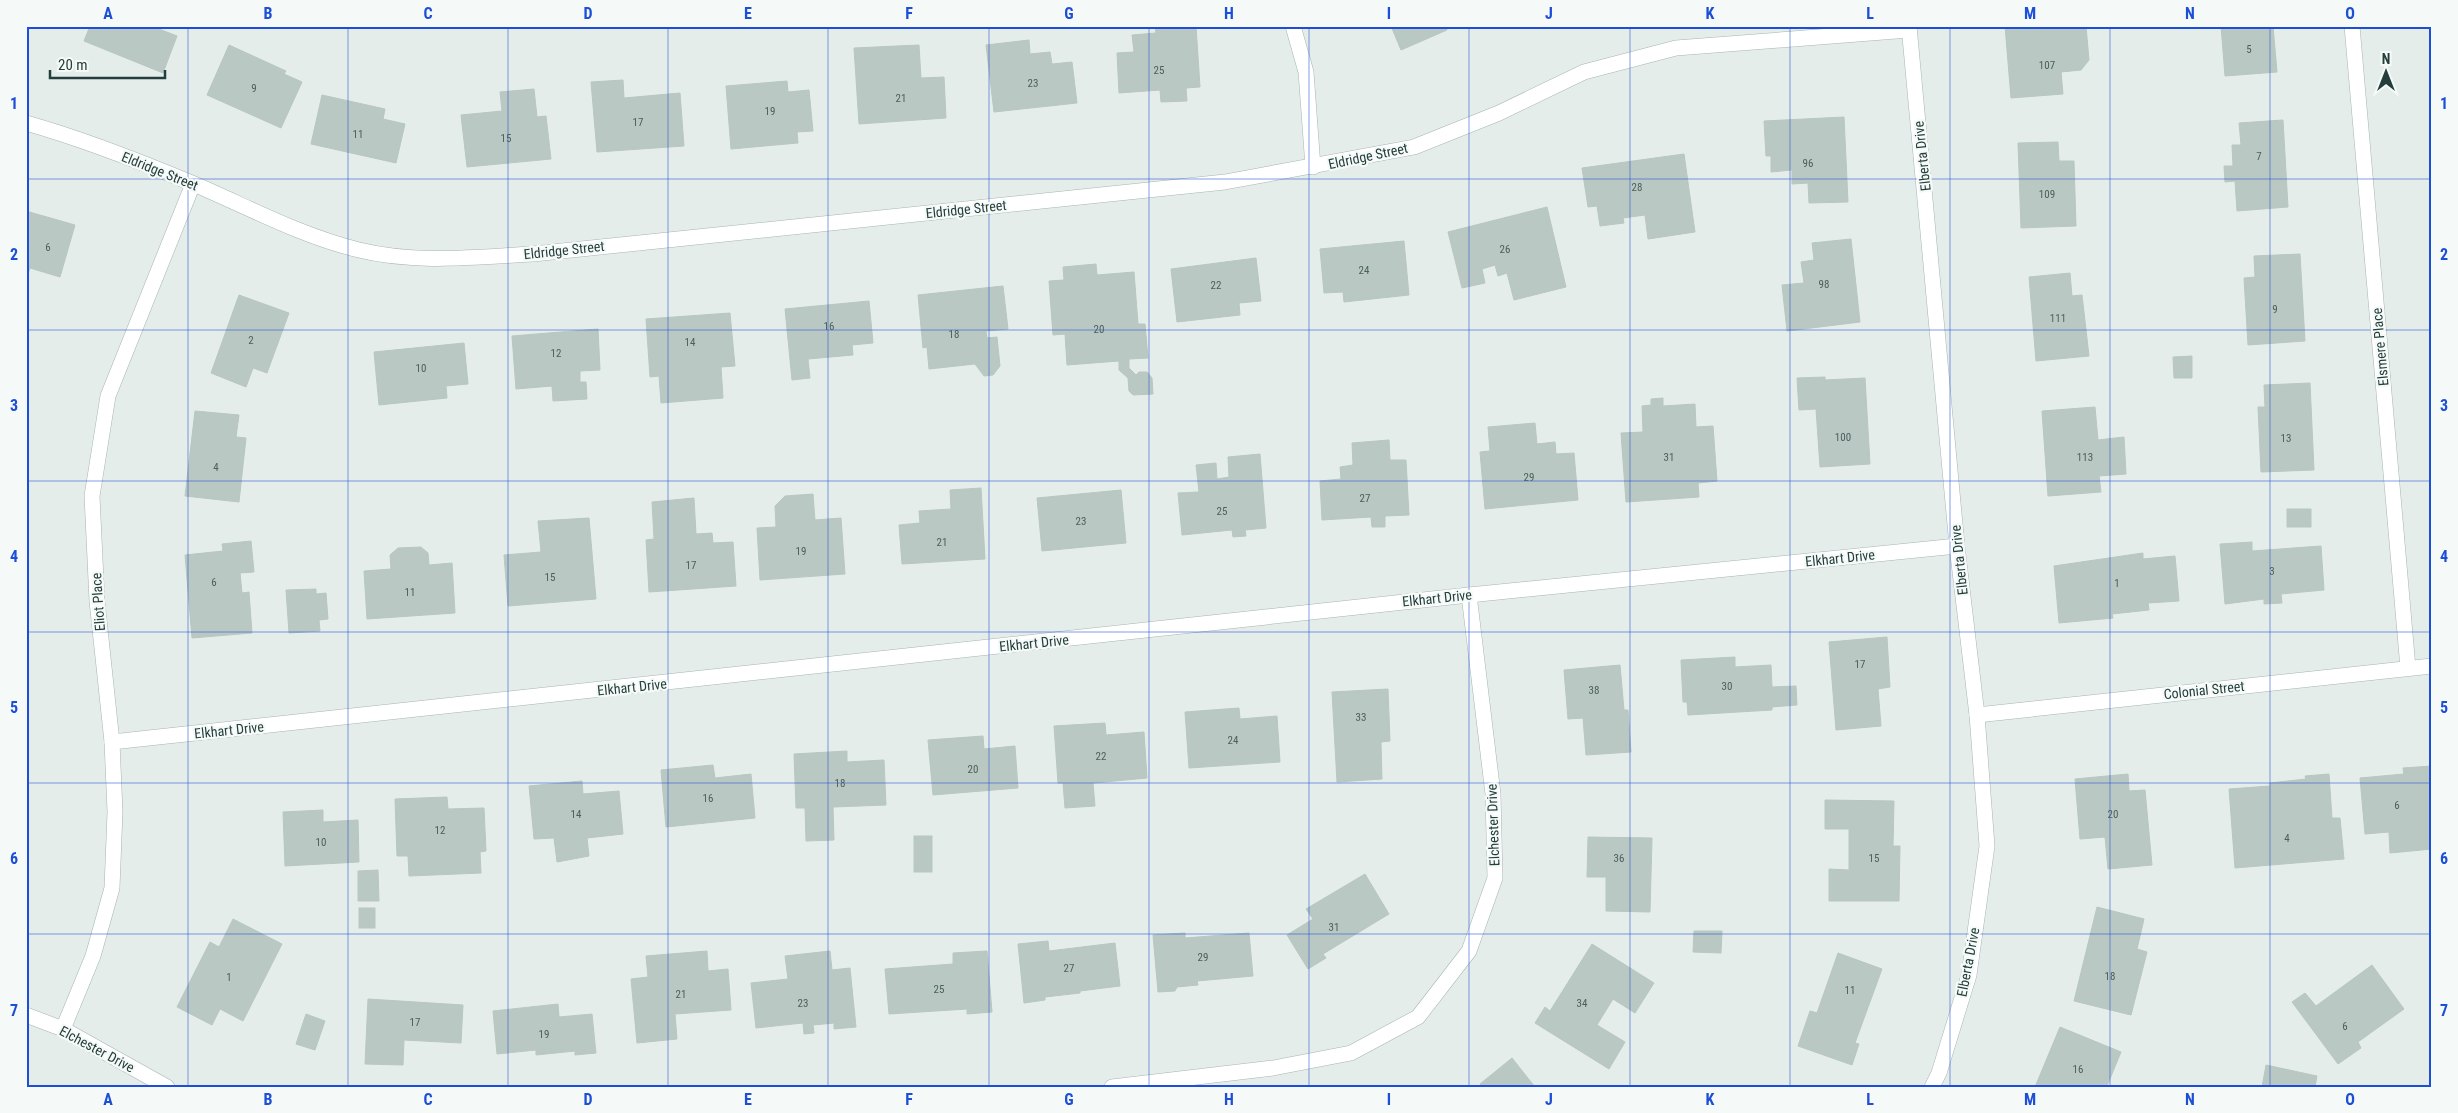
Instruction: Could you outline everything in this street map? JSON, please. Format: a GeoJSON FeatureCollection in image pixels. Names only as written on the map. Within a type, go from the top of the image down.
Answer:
{"type":"FeatureCollection","features":[{"type":"Feature","properties":{"kind":"street"},"geometry":{"type":"LineString","coordinates":[[1293,26],[1306,72],[1313,167]]}},
{"type":"Feature","properties":{"kind":"street","name":"Elsmere Place"},"geometry":{"type":"LineString","coordinates":[[2352,26],[2408,668]]}},
{"type":"Feature","properties":{"kind":"street","name":"Eldridge Street"},"geometry":{"type":"LineString","coordinates":[[26,123],[70,135],[193,184],[285,225],[360,250],[437,260],[533,254],[1215,183],[1313,167],[1414,147],[1499,114],[1584,72],[1676,48],[1909,28]]}},
{"type":"Feature","properties":{"kind":"street","name":"Elberta Drive"},"geometry":{"type":"LineString","coordinates":[[1909,28],[1957,546],[1977,715],[1987,846],[1969,976],[1939,1073],[1932,1087]]}},
{"type":"Feature","properties":{"kind":"street","name":"Eliot Place"},"geometry":{"type":"LineString","coordinates":[[63,1029],[93,956],[112,888],[115,812],[112,742],[97,601],[92,496],[108,396],[193,184]]}},
{"type":"Feature","properties":{"kind":"street","name":"Elkhart Drive"},"geometry":{"type":"LineString","coordinates":[[112,742],[1469,595],[1957,546]]}},
{"type":"Feature","properties":{"kind":"street","name":"Elchester Drive"},"geometry":{"type":"LineString","coordinates":[[1112,1087],[1273,1068],[1351,1053],[1418,1017],[1469,951],[1495,878],[1493,794],[1469,595]]}},
{"type":"Feature","properties":{"kind":"street","name":"Colonial Street"},"geometry":{"type":"LineString","coordinates":[[1977,715],[2432,666]]}},
{"type":"Feature","properties":{"kind":"street","name":"Elchester Drive"},"geometry":{"type":"LineString","coordinates":[[26,1015],[63,1029],[167,1087]]}},
{"type":"Feature","properties":{"kind":"building"},"geometry":{"type":"Polygon","coordinates":[[[90,26],[160,26],[159,29],[177,36],[163,73],[84,41],[90,26]]]}},
{"type":"Feature","properties":{"kind":"building"},"geometry":{"type":"Polygon","coordinates":[[[1155,26],[1196,26],[1200,87],[1186,88],[1187,101],[1161,102],[1160,90],[1119,93],[1117,53],[1134,52],[1132,35],[1156,33],[1155,26]]]}},
{"type":"Feature","properties":{"kind":"building"},"geometry":{"type":"Polygon","coordinates":[[[1391,26],[1446,26],[1447,30],[1401,50],[1391,26]]]}},
{"type":"Feature","properties":{"kind":"building"},"geometry":{"type":"Polygon","coordinates":[[[2005,26],[2086,26],[2089,60],[2081,70],[2061,72],[2063,94],[2011,98],[2005,26]]]}},
{"type":"Feature","properties":{"kind":"building"},"geometry":{"type":"Polygon","coordinates":[[[2221,26],[2273,26],[2277,72],[2225,76],[2221,26]]]}},
{"type":"Feature","properties":{"kind":"building"},"geometry":{"type":"Polygon","coordinates":[[[1029,40],[1030,54],[1050,52],[1052,64],[1072,62],[1077,103],[994,112],[986,45],[1029,40]]]}},
{"type":"Feature","properties":{"kind":"building"},"geometry":{"type":"Polygon","coordinates":[[[229,45],[286,71],[284,74],[302,82],[281,128],[207,95],[229,45]]]}},
{"type":"Feature","properties":{"kind":"building"},"geometry":{"type":"Polygon","coordinates":[[[919,45],[921,78],[944,77],[946,118],[859,124],[854,48],[919,45]]]}},
{"type":"Feature","properties":{"kind":"building"},"geometry":{"type":"Polygon","coordinates":[[[623,80],[624,98],[680,93],[684,146],[597,152],[591,82],[623,80]]]}},
{"type":"Feature","properties":{"kind":"building"},"geometry":{"type":"Polygon","coordinates":[[[787,81],[788,92],[809,90],[813,131],[797,132],[798,143],[731,149],[726,86],[787,81]]]}},
{"type":"Feature","properties":{"kind":"building"},"geometry":{"type":"Polygon","coordinates":[[[534,89],[537,117],[546,116],[551,159],[467,167],[461,115],[502,111],[500,92],[534,89]]]}},
{"type":"Feature","properties":{"kind":"building"},"geometry":{"type":"Polygon","coordinates":[[[322,95],[385,109],[383,119],[405,124],[396,163],[311,144],[322,95]]]}},
{"type":"Feature","properties":{"kind":"building"},"geometry":{"type":"Polygon","coordinates":[[[1844,117],[1848,202],[1809,203],[1808,183],[1792,184],[1792,170],[1771,172],[1771,156],[1766,156],[1764,121],[1844,117]]]}},
{"type":"Feature","properties":{"kind":"building"},"geometry":{"type":"Polygon","coordinates":[[[2283,120],[2288,207],[2237,211],[2235,181],[2225,182],[2224,166],[2233,166],[2232,145],[2241,145],[2239,123],[2283,120]]]}},
{"type":"Feature","properties":{"kind":"building"},"geometry":{"type":"Polygon","coordinates":[[[2058,142],[2059,161],[2074,161],[2076,226],[2021,228],[2018,143],[2058,142]]]}},
{"type":"Feature","properties":{"kind":"building"},"geometry":{"type":"Polygon","coordinates":[[[1684,154],[1695,232],[1648,239],[1645,215],[1623,218],[1624,223],[1600,226],[1597,206],[1588,207],[1582,168],[1684,154]]]}},
{"type":"Feature","properties":{"kind":"building"},"geometry":{"type":"Polygon","coordinates":[[[1547,207],[1566,287],[1514,300],[1507,273],[1498,276],[1495,265],[1482,269],[1485,283],[1462,288],[1448,232],[1547,207]]]}},
{"type":"Feature","properties":{"kind":"building"},"geometry":{"type":"Polygon","coordinates":[[[26,211],[75,225],[60,277],[30,268],[26,280],[26,211]]]}},
{"type":"Feature","properties":{"kind":"building"},"geometry":{"type":"Polygon","coordinates":[[[1851,239],[1860,322],[1787,331],[1782,285],[1804,283],[1801,262],[1814,260],[1812,243],[1851,239]]]}},
{"type":"Feature","properties":{"kind":"building"},"geometry":{"type":"Polygon","coordinates":[[[1404,241],[1409,295],[1344,302],[1343,292],[1324,293],[1320,249],[1404,241]]]}},
{"type":"Feature","properties":{"kind":"building"},"geometry":{"type":"Polygon","coordinates":[[[2300,254],[2305,341],[2248,345],[2244,278],[2255,277],[2254,256],[2300,254]]]}},
{"type":"Feature","properties":{"kind":"building"},"geometry":{"type":"Polygon","coordinates":[[[1256,258],[1261,301],[1239,303],[1240,315],[1177,322],[1171,269],[1256,258]]]}},
{"type":"Feature","properties":{"kind":"building"},"geometry":{"type":"Polygon","coordinates":[[[1096,264],[1097,275],[1134,272],[1138,324],[1145,324],[1148,358],[1129,359],[1129,368],[1136,375],[1139,372],[1147,372],[1152,378],[1153,394],[1133,395],[1129,391],[1128,378],[1119,370],[1119,361],[1067,365],[1065,334],[1053,335],[1049,281],[1064,280],[1063,267],[1096,264]]]}},
{"type":"Feature","properties":{"kind":"building"},"geometry":{"type":"Polygon","coordinates":[[[2070,273],[2072,296],[2082,295],[2089,356],[2036,361],[2029,277],[2070,273]]]}},
{"type":"Feature","properties":{"kind":"building"},"geometry":{"type":"Polygon","coordinates":[[[1003,286],[1008,329],[986,331],[987,338],[997,337],[1000,366],[993,375],[984,376],[975,364],[929,369],[927,347],[923,348],[918,295],[1003,286]]]}},
{"type":"Feature","properties":{"kind":"building"},"geometry":{"type":"Polygon","coordinates":[[[239,295],[289,313],[267,373],[253,368],[246,387],[211,373],[239,295]]]}},
{"type":"Feature","properties":{"kind":"building"},"geometry":{"type":"Polygon","coordinates":[[[869,301],[873,343],[852,345],[853,355],[808,359],[810,378],[792,380],[785,309],[869,301]]]}},
{"type":"Feature","properties":{"kind":"building"},"geometry":{"type":"Polygon","coordinates":[[[730,313],[735,366],[721,367],[723,398],[661,403],[659,376],[650,377],[646,319],[730,313]]]}},
{"type":"Feature","properties":{"kind":"building"},"geometry":{"type":"Polygon","coordinates":[[[598,329],[600,370],[580,371],[580,382],[586,382],[587,399],[553,401],[552,386],[516,389],[512,336],[598,329]]]}},
{"type":"Feature","properties":{"kind":"building"},"geometry":{"type":"Polygon","coordinates":[[[464,343],[468,384],[446,386],[447,398],[379,405],[374,352],[464,343]]]}},
{"type":"Feature","properties":{"kind":"building"},"geometry":{"type":"Polygon","coordinates":[[[2192,356],[2192,378],[2174,378],[2173,357],[2192,356]]]}},
{"type":"Feature","properties":{"kind":"building"},"geometry":{"type":"Polygon","coordinates":[[[1825,377],[1825,380],[1865,378],[1870,464],[1820,467],[1816,409],[1799,410],[1797,378],[1825,377]]]}},
{"type":"Feature","properties":{"kind":"building"},"geometry":{"type":"Polygon","coordinates":[[[2310,383],[2314,470],[2261,472],[2258,407],[2265,407],[2264,385],[2310,383]]]}},
{"type":"Feature","properties":{"kind":"building"},"geometry":{"type":"Polygon","coordinates":[[[1663,398],[1663,406],[1695,404],[1696,427],[1713,426],[1717,481],[1698,483],[1699,497],[1626,502],[1621,433],[1643,432],[1642,406],[1651,405],[1651,399],[1663,398]]]}},
{"type":"Feature","properties":{"kind":"building"},"geometry":{"type":"Polygon","coordinates":[[[2095,407],[2098,440],[2124,437],[2126,474],[2099,476],[2101,492],[2048,496],[2042,411],[2095,407]]]}},
{"type":"Feature","properties":{"kind":"building"},"geometry":{"type":"Polygon","coordinates":[[[195,411],[239,415],[236,437],[246,438],[239,502],[185,496],[195,411]]]}},
{"type":"Feature","properties":{"kind":"building"},"geometry":{"type":"Polygon","coordinates":[[[1535,423],[1537,444],[1555,442],[1556,454],[1574,453],[1578,500],[1485,509],[1480,452],[1490,451],[1488,427],[1535,423]]]}},
{"type":"Feature","properties":{"kind":"building"},"geometry":{"type":"Polygon","coordinates":[[[1389,440],[1390,460],[1406,460],[1409,515],[1385,516],[1385,527],[1372,527],[1371,517],[1322,520],[1320,481],[1341,479],[1340,467],[1353,465],[1352,443],[1389,440]]]}},
{"type":"Feature","properties":{"kind":"building"},"geometry":{"type":"Polygon","coordinates":[[[1260,454],[1266,528],[1245,530],[1246,536],[1233,537],[1232,530],[1182,535],[1178,493],[1199,492],[1196,465],[1216,463],[1217,479],[1229,477],[1228,457],[1260,454]]]}},
{"type":"Feature","properties":{"kind":"building"},"geometry":{"type":"Polygon","coordinates":[[[981,488],[985,559],[902,564],[899,525],[920,523],[919,511],[951,509],[950,490],[981,488]]]}},
{"type":"Feature","properties":{"kind":"building"},"geometry":{"type":"Polygon","coordinates":[[[1121,490],[1126,543],[1042,551],[1037,498],[1121,490]]]}},
{"type":"Feature","properties":{"kind":"building"},"geometry":{"type":"Polygon","coordinates":[[[813,494],[815,520],[841,518],[845,574],[760,580],[757,528],[776,527],[775,506],[785,496],[813,494]]]}},
{"type":"Feature","properties":{"kind":"building"},"geometry":{"type":"Polygon","coordinates":[[[694,498],[696,534],[712,533],[713,543],[733,542],[736,586],[649,592],[646,540],[654,539],[652,502],[694,498]]]}},
{"type":"Feature","properties":{"kind":"building"},"geometry":{"type":"Polygon","coordinates":[[[2287,509],[2311,509],[2311,527],[2287,527],[2287,509]]]}},
{"type":"Feature","properties":{"kind":"building"},"geometry":{"type":"Polygon","coordinates":[[[589,518],[596,599],[508,606],[504,555],[541,552],[538,521],[589,518]]]}},
{"type":"Feature","properties":{"kind":"building"},"geometry":{"type":"Polygon","coordinates":[[[251,541],[254,572],[240,573],[242,593],[249,592],[252,633],[192,638],[185,555],[223,551],[222,544],[251,541]]]}},
{"type":"Feature","properties":{"kind":"building"},"geometry":{"type":"Polygon","coordinates":[[[2252,542],[2252,551],[2321,546],[2324,590],[2281,594],[2282,603],[2264,604],[2264,599],[2225,604],[2220,544],[2252,542]]]}},
{"type":"Feature","properties":{"kind":"building"},"geometry":{"type":"Polygon","coordinates":[[[421,547],[428,553],[429,565],[452,563],[455,613],[367,619],[364,571],[391,569],[390,555],[398,548],[421,547]]]}},
{"type":"Feature","properties":{"kind":"building"},"geometry":{"type":"Polygon","coordinates":[[[2143,553],[2143,559],[2175,556],[2179,601],[2148,603],[2149,610],[2112,614],[2113,618],[2059,623],[2054,566],[2143,553]]]}},
{"type":"Feature","properties":{"kind":"building"},"geometry":{"type":"Polygon","coordinates":[[[316,589],[316,594],[326,593],[328,619],[319,620],[320,631],[289,633],[286,590],[316,589]]]}},
{"type":"Feature","properties":{"kind":"building"},"geometry":{"type":"Polygon","coordinates":[[[1887,637],[1890,687],[1878,689],[1881,726],[1836,730],[1829,642],[1887,637]]]}},
{"type":"Feature","properties":{"kind":"building"},"geometry":{"type":"Polygon","coordinates":[[[1735,657],[1735,667],[1771,665],[1772,687],[1796,686],[1797,705],[1772,707],[1772,710],[1688,715],[1687,702],[1683,702],[1681,660],[1735,657]]]}},
{"type":"Feature","properties":{"kind":"building"},"geometry":{"type":"Polygon","coordinates":[[[1620,665],[1624,710],[1628,710],[1631,752],[1586,755],[1583,718],[1568,719],[1564,670],[1620,665]]]}},
{"type":"Feature","properties":{"kind":"building"},"geometry":{"type":"Polygon","coordinates":[[[1388,689],[1390,741],[1381,742],[1382,779],[1337,782],[1332,692],[1388,689]]]}},
{"type":"Feature","properties":{"kind":"building"},"geometry":{"type":"Polygon","coordinates":[[[1239,708],[1240,719],[1277,716],[1280,762],[1189,768],[1185,712],[1239,708]]]}},
{"type":"Feature","properties":{"kind":"building"},"geometry":{"type":"Polygon","coordinates":[[[1105,723],[1106,735],[1144,732],[1147,778],[1093,783],[1095,806],[1065,808],[1063,783],[1058,783],[1054,726],[1105,723]]]}},
{"type":"Feature","properties":{"kind":"building"},"geometry":{"type":"Polygon","coordinates":[[[983,736],[984,749],[1015,746],[1018,788],[933,795],[928,740],[983,736]]]}},
{"type":"Feature","properties":{"kind":"building"},"geometry":{"type":"Polygon","coordinates":[[[847,751],[847,762],[884,760],[886,805],[833,807],[834,840],[806,841],[805,808],[796,808],[794,754],[847,751]]]}},
{"type":"Feature","properties":{"kind":"building"},"geometry":{"type":"Polygon","coordinates":[[[713,765],[715,778],[751,774],[755,818],[666,827],[661,770],[713,765]]]}},
{"type":"Feature","properties":{"kind":"building"},"geometry":{"type":"Polygon","coordinates":[[[2432,766],[2432,849],[2390,853],[2389,832],[2365,834],[2360,778],[2404,774],[2403,768],[2432,766]]]}},
{"type":"Feature","properties":{"kind":"building"},"geometry":{"type":"Polygon","coordinates":[[[2128,774],[2129,791],[2145,790],[2152,865],[2108,869],[2105,837],[2080,839],[2075,779],[2128,774]]]}},
{"type":"Feature","properties":{"kind":"building"},"geometry":{"type":"Polygon","coordinates":[[[2329,774],[2332,818],[2340,818],[2344,859],[2235,868],[2229,789],[2270,786],[2270,783],[2306,779],[2305,776],[2329,774]]]}},
{"type":"Feature","properties":{"kind":"building"},"geometry":{"type":"Polygon","coordinates":[[[582,781],[583,794],[619,791],[623,834],[587,838],[589,856],[557,862],[554,838],[534,839],[529,786],[582,781]]]}},
{"type":"Feature","properties":{"kind":"building"},"geometry":{"type":"Polygon","coordinates":[[[447,797],[448,809],[484,808],[486,851],[480,852],[481,873],[409,876],[408,856],[397,856],[395,799],[447,797]]]}},
{"type":"Feature","properties":{"kind":"building"},"geometry":{"type":"Polygon","coordinates":[[[1825,800],[1894,801],[1893,846],[1900,846],[1899,901],[1829,901],[1829,869],[1849,870],[1849,829],[1825,829],[1825,800]]]}},
{"type":"Feature","properties":{"kind":"building"},"geometry":{"type":"Polygon","coordinates":[[[323,810],[323,822],[358,820],[359,862],[285,866],[283,812],[323,810]]]}},
{"type":"Feature","properties":{"kind":"building"},"geometry":{"type":"Polygon","coordinates":[[[914,836],[932,836],[932,872],[914,872],[914,836]]]}},
{"type":"Feature","properties":{"kind":"building"},"geometry":{"type":"Polygon","coordinates":[[[1588,837],[1652,838],[1650,912],[1606,911],[1606,877],[1587,877],[1588,837]]]}},
{"type":"Feature","properties":{"kind":"building"},"geometry":{"type":"Polygon","coordinates":[[[378,870],[379,901],[358,901],[358,871],[378,870]]]}},
{"type":"Feature","properties":{"kind":"building"},"geometry":{"type":"Polygon","coordinates":[[[1365,874],[1389,914],[1323,954],[1326,958],[1308,969],[1287,935],[1313,919],[1306,909],[1365,874]]]}},
{"type":"Feature","properties":{"kind":"building"},"geometry":{"type":"Polygon","coordinates":[[[2097,907],[2144,919],[2137,949],[2147,952],[2131,1015],[2074,1001],[2097,907]]]}},
{"type":"Feature","properties":{"kind":"building"},"geometry":{"type":"Polygon","coordinates":[[[359,908],[375,908],[375,928],[359,928],[359,908]]]}},
{"type":"Feature","properties":{"kind":"building"},"geometry":{"type":"Polygon","coordinates":[[[233,919],[282,944],[243,1021],[220,1009],[212,1025],[177,1007],[210,942],[219,947],[233,919]]]}},
{"type":"Feature","properties":{"kind":"building"},"geometry":{"type":"Polygon","coordinates":[[[1694,931],[1722,931],[1721,953],[1693,952],[1694,931]]]}},
{"type":"Feature","properties":{"kind":"building"},"geometry":{"type":"Polygon","coordinates":[[[1185,933],[1185,938],[1249,933],[1253,976],[1197,981],[1198,985],[1177,987],[1175,991],[1158,992],[1153,935],[1185,933]]]}},
{"type":"Feature","properties":{"kind":"building"},"geometry":{"type":"Polygon","coordinates":[[[1048,941],[1049,951],[1115,943],[1120,986],[1045,997],[1045,1000],[1024,1003],[1018,944],[1048,941]]]}},
{"type":"Feature","properties":{"kind":"building"},"geometry":{"type":"Polygon","coordinates":[[[1592,944],[1654,983],[1635,1013],[1613,999],[1597,1025],[1625,1042],[1609,1069],[1535,1023],[1545,1007],[1550,1011],[1592,944]]]}},
{"type":"Feature","properties":{"kind":"building"},"geometry":{"type":"Polygon","coordinates":[[[707,951],[708,971],[728,969],[731,1010],[675,1014],[677,1039],[637,1043],[631,979],[648,977],[646,956],[707,951]]]}},
{"type":"Feature","properties":{"kind":"building"},"geometry":{"type":"Polygon","coordinates":[[[830,951],[832,970],[850,968],[856,1027],[834,1029],[834,1023],[813,1025],[814,1033],[804,1034],[803,1023],[756,1028],[751,983],[788,979],[785,956],[830,951]]]}},
{"type":"Feature","properties":{"kind":"building"},"geometry":{"type":"Polygon","coordinates":[[[987,951],[992,1012],[967,1014],[967,1009],[889,1014],[885,969],[953,964],[953,953],[987,951]]]}},
{"type":"Feature","properties":{"kind":"building"},"geometry":{"type":"Polygon","coordinates":[[[1838,953],[1882,969],[1855,1043],[1859,1044],[1852,1065],[1798,1046],[1810,1011],[1817,1013],[1838,953]]]}},
{"type":"Feature","properties":{"kind":"building"},"geometry":{"type":"Polygon","coordinates":[[[2372,965],[2404,1009],[2358,1042],[2361,1048],[2338,1064],[2292,1002],[2305,993],[2316,1006],[2372,965]]]}},
{"type":"Feature","properties":{"kind":"building"},"geometry":{"type":"Polygon","coordinates":[[[368,999],[463,1005],[461,1043],[404,1040],[403,1065],[365,1064],[368,999]]]}},
{"type":"Feature","properties":{"kind":"building"},"geometry":{"type":"Polygon","coordinates":[[[558,1004],[559,1017],[592,1014],[596,1053],[575,1055],[575,1051],[536,1055],[536,1050],[497,1054],[493,1011],[558,1004]]]}},
{"type":"Feature","properties":{"kind":"building"},"geometry":{"type":"Polygon","coordinates":[[[306,1014],[325,1021],[315,1050],[296,1044],[306,1014]]]}},
{"type":"Feature","properties":{"kind":"building"},"geometry":{"type":"Polygon","coordinates":[[[2060,1027],[2121,1052],[2107,1086],[2109,1087],[2035,1087],[2060,1027]]]}},
{"type":"Feature","properties":{"kind":"building"},"geometry":{"type":"Polygon","coordinates":[[[1512,1058],[1535,1087],[1482,1087],[1480,1084],[1512,1058]]]}},
{"type":"Feature","properties":{"kind":"building"},"geometry":{"type":"Polygon","coordinates":[[[2266,1065],[2317,1076],[2315,1087],[2262,1087],[2266,1065]]]}}]}
